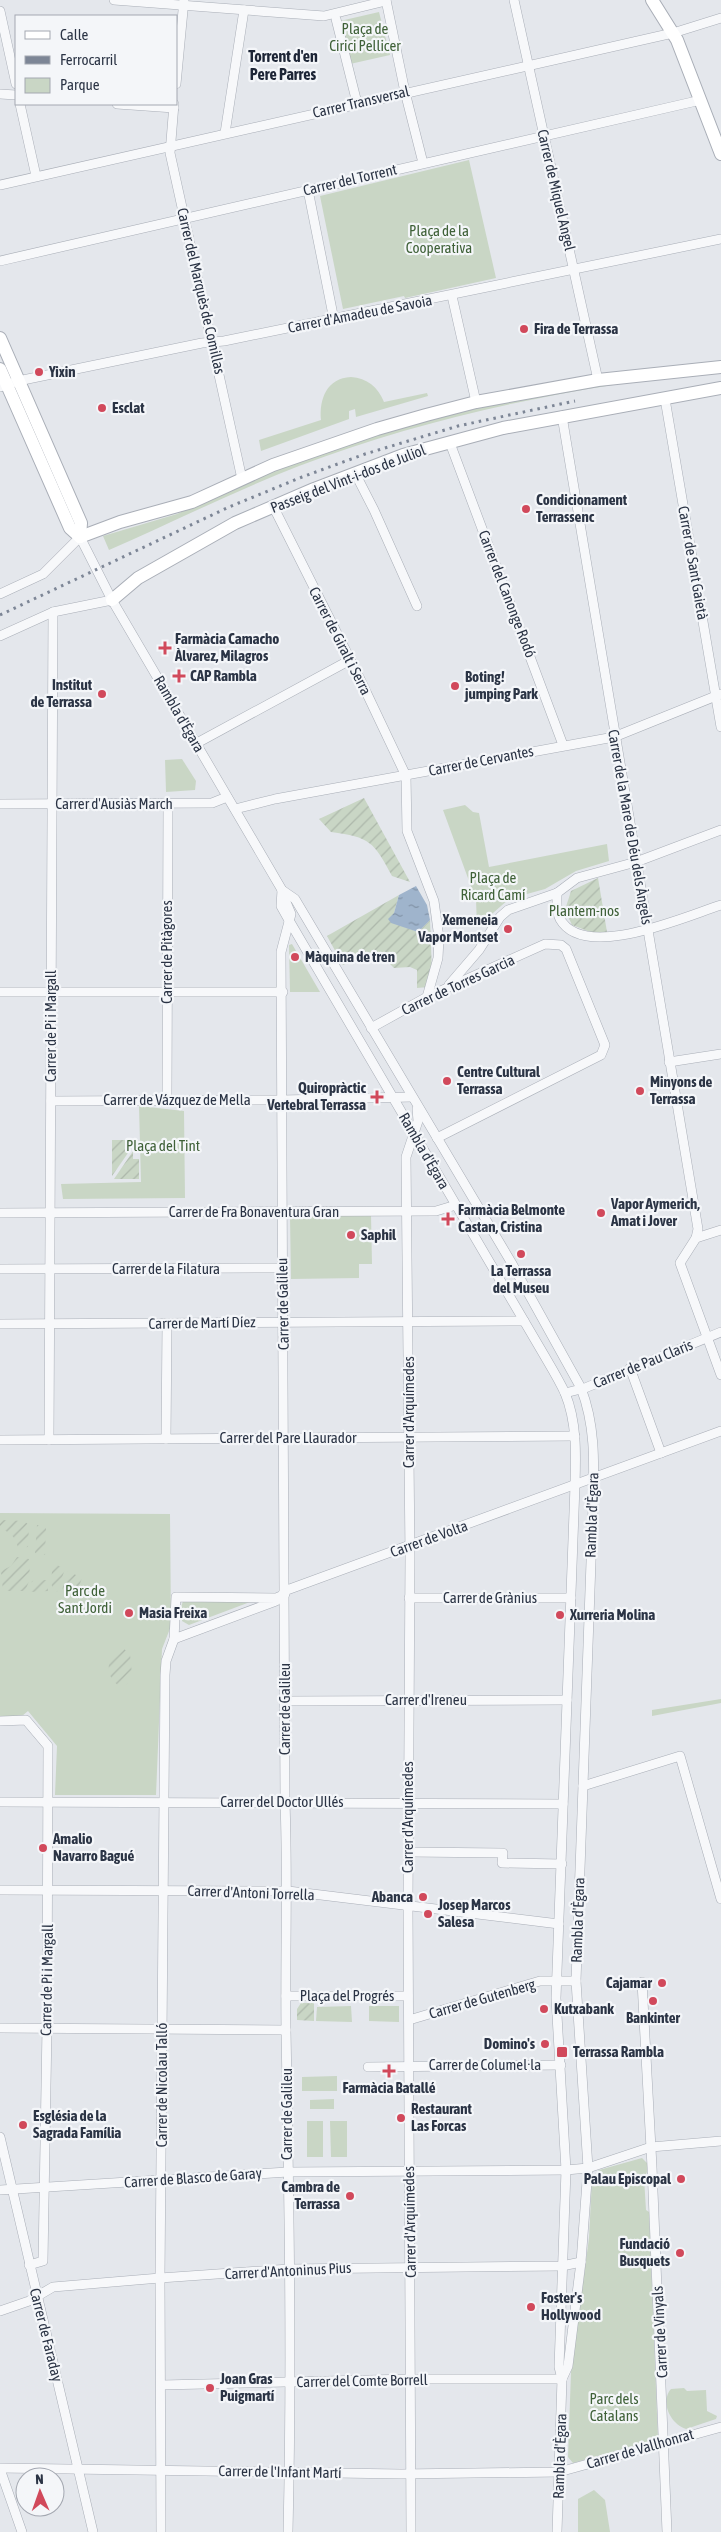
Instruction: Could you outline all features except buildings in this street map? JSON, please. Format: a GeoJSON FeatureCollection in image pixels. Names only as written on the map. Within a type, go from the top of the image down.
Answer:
{"type":"FeatureCollection","features":[{"type":"Feature","properties":{"kind":"street"},"geometry":{"type":"LineString","coordinates":[[114,0],[184,3],[324,16],[386,1],[405,92],[423,163]]}},
{"type":"Feature","properties":{"kind":"street","name":"Carrer de Miquel Angel"},"geometry":{"type":"LineString","coordinates":[[514,0],[527,66],[598,380]]}},
{"type":"Feature","properties":{"kind":"street"},"geometry":{"type":"LineString","coordinates":[[652,0],[673,33],[691,72],[720,151]]}},
{"type":"Feature","properties":{"kind":"street"},"geometry":{"type":"LineString","coordinates":[[178,64],[184,3]]}},
{"type":"Feature","properties":{"kind":"street"},"geometry":{"type":"LineString","coordinates":[[225,133],[244,10]]}},
{"type":"Feature","properties":{"kind":"street"},"geometry":{"type":"LineString","coordinates":[[0,11],[15,79]]}},
{"type":"Feature","properties":{"kind":"street","name":"Carrer Transversal"},"geometry":{"type":"LineString","coordinates":[[0,185],[170,145],[673,33],[721,18]]}},
{"type":"Feature","properties":{"kind":"street"},"geometry":{"type":"LineString","coordinates":[[336,19],[357,103]]}},
{"type":"Feature","properties":{"kind":"street"},"geometry":{"type":"LineString","coordinates":[[0,94],[15,95]]}},
{"type":"Feature","properties":{"kind":"street","name":"Carrer del Torrent"},"geometry":{"type":"LineString","coordinates":[[0,260],[543,134],[701,100]]}},
{"type":"Feature","properties":{"kind":"street"},"geometry":{"type":"LineString","coordinates":[[20,105],[36,176]]}},
{"type":"Feature","properties":{"kind":"street"},"geometry":{"type":"LineString","coordinates":[[146,105],[174,106]]}},
{"type":"Feature","properties":{"kind":"street","name":"Carrer del Marquès de Comillas"},"geometry":{"type":"LineString","coordinates":[[174,106],[170,153],[242,478]]}},
{"type":"Feature","properties":{"kind":"street"},"geometry":{"type":"LineString","coordinates":[[308,190],[334,320]]}},
{"type":"Feature","properties":{"kind":"street","name":"Carrer d'Amadeu de Savoia"},"geometry":{"type":"LineString","coordinates":[[8,384],[213,342],[334,320],[721,239]]}},
{"type":"Feature","properties":{"kind":"street"},"geometry":{"type":"LineString","coordinates":[[452,296],[476,402]]}},
{"type":"Feature","properties":{"kind":"street"},"geometry":{"type":"LineString","coordinates":[[0,338],[8,384]]}},
{"type":"Feature","properties":{"kind":"street"},"geometry":{"type":"LineString","coordinates":[[0,594],[43,574],[80,537],[120,522],[192,502],[242,478],[325,446],[377,429],[476,402],[598,380],[721,367]]}},
{"type":"Feature","properties":{"kind":"street"},"geometry":{"type":"LineString","coordinates":[[0,369],[81,523],[80,537]]}},
{"type":"Feature","properties":{"kind":"street","name":"Passeig del Vint-i-dos de Juliol"},"geometry":{"type":"LineString","coordinates":[[0,636],[53,612],[112,600],[138,578],[188,548],[273,506],[403,455],[562,416],[721,388]]}},
{"type":"Feature","properties":{"kind":"street","name":"Carrer de Sant Gaietà"},"geometry":{"type":"LineString","coordinates":[[665,398],[719,695],[721,727]]}},
{"type":"Feature","properties":{"kind":"street","name":"Carrer de la Mare de Déu dels Àngels"},"geometry":{"type":"LineString","coordinates":[[562,416],[614,737],[698,1229],[696,1238]]}},
{"type":"Feature","properties":{"kind":"street","name":"Carrer del Canonge Rodó"},"geometry":{"type":"LineString","coordinates":[[450,442],[563,745]]}},
{"type":"Feature","properties":{"kind":"street"},"geometry":{"type":"LineString","coordinates":[[355,473],[374,510],[417,606]]}},
{"type":"Feature","properties":{"kind":"street","name":"Carrer de Giralt i Serra"},"geometry":{"type":"LineString","coordinates":[[273,506],[406,776]]}},
{"type":"Feature","properties":{"kind":"street","name":"Rambla d'Ègara"},"geometry":{"type":"LineString","coordinates":[[80,537],[112,600],[282,890],[295,899],[511,1262],[581,1388],[591,1420],[594,1478],[576,1981],[588,2168],[581,2262],[568,2366],[562,2379]]}},
{"type":"Feature","properties":{"kind":"street","name":"Carrer de Pi i Margall"},"geometry":{"type":"LineString","coordinates":[[49,1440],[53,612]]}},
{"type":"Feature","properties":{"kind":"street"},"geometry":{"type":"LineString","coordinates":[[197,743],[350,660]]}},
{"type":"Feature","properties":{"kind":"street","name":"Carrer de Cervantes"},"geometry":{"type":"LineString","coordinates":[[235,809],[275,799],[614,737],[719,695]]}},
{"type":"Feature","properties":{"kind":"street"},"geometry":{"type":"LineString","coordinates":[[406,776],[407,831],[434,901],[439,938],[438,958],[427,997]]}},
{"type":"Feature","properties":{"kind":"street","name":"Carrer d'Ausiàs March"},"geometry":{"type":"LineString","coordinates":[[0,804],[168,805],[212,803],[227,797]]}},
{"type":"Feature","properties":{"kind":"street","name":"Carrer de Pitàgores"},"geometry":{"type":"LineString","coordinates":[[166,1099],[168,805]]}},
{"type":"Feature","properties":{"kind":"street"},"geometry":{"type":"LineString","coordinates":[[427,997],[452,984],[504,913],[557,893],[577,878],[636,862],[721,830]]}},
{"type":"Feature","properties":{"kind":"street","name":"Carrer de Galileu"},"geometry":{"type":"LineString","coordinates":[[282,890],[290,908],[290,922],[282,942],[281,1212],[285,1438],[285,1803],[288,1891],[286,1996],[290,2269],[290,2472],[288,2532]]}},
{"type":"Feature","properties":{"kind":"street"},"geometry":{"type":"LineString","coordinates":[[557,893],[560,918],[568,930],[579,936],[603,938],[648,929],[721,904]]}},
{"type":"Feature","properties":{"kind":"street"},"geometry":{"type":"LineString","coordinates":[[290,922],[300,928],[313,929]]}},
{"type":"Feature","properties":{"kind":"street","name":"Rambla d'Ègara"},"geometry":{"type":"LineString","coordinates":[[290,922],[565,1393],[575,1436],[562,1864],[556,1981],[556,2032],[561,2065],[566,2170],[559,2367],[562,2379],[557,2532]]}},
{"type":"Feature","properties":{"kind":"street","name":"Carrer de Torres Garcia"},"geometry":{"type":"LineString","coordinates":[[372,1028],[427,997],[545,944],[562,945],[566,949],[605,1045],[601,1056],[437,1138]]}},
{"type":"Feature","properties":{"kind":"street"},"geometry":{"type":"LineString","coordinates":[[0,992],[283,992]]}},
{"type":"Feature","properties":{"kind":"street"},"geometry":{"type":"LineString","coordinates":[[669,1062],[721,1054]]}},
{"type":"Feature","properties":{"kind":"street","name":"Rambla d'Ègara"},"geometry":{"type":"LineString","coordinates":[[394,1099],[414,1100]]}},
{"type":"Feature","properties":{"kind":"street","name":"Carrer de Vázquez de Mella"},"geometry":{"type":"LineString","coordinates":[[51,1101],[394,1099]]}},
{"type":"Feature","properties":{"kind":"street","name":"Carrer d'Arquímedes"},"geometry":{"type":"LineString","coordinates":[[411,2532],[408,1996],[410,1546],[406,1157],[418,1121],[414,1100]]}},
{"type":"Feature","properties":{"kind":"street","name":"Carrer de Fra Bonaventura Gran"},"geometry":{"type":"LineString","coordinates":[[0,1213],[436,1211],[456,1205]]}},
{"type":"Feature","properties":{"kind":"street"},"geometry":{"type":"LineString","coordinates":[[721,1230],[696,1238],[680,1263],[721,1375]]}},
{"type":"Feature","properties":{"kind":"street","name":"Carrer de la Filatura"},"geometry":{"type":"LineString","coordinates":[[0,1269],[282,1268]]}},
{"type":"Feature","properties":{"kind":"street","name":"Carrer de Martí Díez"},"geometry":{"type":"LineString","coordinates":[[0,1324],[524,1321]]}},
{"type":"Feature","properties":{"kind":"street"},"geometry":{"type":"LineString","coordinates":[[166,1439],[167,1324]]}},
{"type":"Feature","properties":{"kind":"street","name":"Carrer de Pau Claris"},"geometry":{"type":"LineString","coordinates":[[565,1393],[721,1332]]}},
{"type":"Feature","properties":{"kind":"street"},"geometry":{"type":"LineString","coordinates":[[630,1368],[661,1453]]}},
{"type":"Feature","properties":{"kind":"street","name":"Carrer de Volta"},"geometry":{"type":"LineString","coordinates":[[174,1639],[276,1601],[287,1590],[721,1431]]}},
{"type":"Feature","properties":{"kind":"street","name":"Carrer del Pare Llaurador"},"geometry":{"type":"LineString","coordinates":[[0,1440],[575,1436]]}},
{"type":"Feature","properties":{"kind":"street","name":"Carrer de Nicolau Talló"},"geometry":{"type":"LineString","coordinates":[[161,2532],[162,2385],[160,2278],[166,1661],[174,1639],[176,1597],[276,1598],[285,1594]]}},
{"type":"Feature","properties":{"kind":"street","name":"Carrer de Grànius"},"geometry":{"type":"LineString","coordinates":[[409,1598],[571,1598]]}},
{"type":"Feature","properties":{"kind":"street","name":"Carrer d'Ireneu"},"geometry":{"type":"LineString","coordinates":[[285,1701],[567,1700]]}},
{"type":"Feature","properties":{"kind":"street","name":"Carrer de Pi i Margall"},"geometry":{"type":"LineString","coordinates":[[0,1721],[26,1720],[48,1746],[47,2027],[43,2261],[29,2265]]}},
{"type":"Feature","properties":{"kind":"street"},"geometry":{"type":"LineString","coordinates":[[583,1786],[680,1756],[721,1899]]}},
{"type":"Feature","properties":{"kind":"street","name":"Carrer del Doctor Ullés"},"geometry":{"type":"LineString","coordinates":[[0,1802],[563,1804]]}},
{"type":"Feature","properties":{"kind":"street"},"geometry":{"type":"LineString","coordinates":[[409,1852],[503,1853],[502,1862],[562,1864]]}},
{"type":"Feature","properties":{"kind":"street","name":"Carrer d'Antoni Torrella"},"geometry":{"type":"LineString","coordinates":[[0,1890],[288,1891],[559,1924]]}},
{"type":"Feature","properties":{"kind":"street","name":"Carrer de Gutenberg"},"geometry":{"type":"LineString","coordinates":[[409,2020],[540,1981],[556,1981]]}},
{"type":"Feature","properties":{"kind":"street","name":"Rambla d'Ègara"},"geometry":{"type":"LineString","coordinates":[[556,1981],[576,1981]]}},
{"type":"Feature","properties":{"kind":"street","name":"Carrer de Vinyals"},"geometry":{"type":"LineString","coordinates":[[642,1982],[665,2441],[667,2532]]}},
{"type":"Feature","properties":{"kind":"street","name":"Plaça del Progrés"},"geometry":{"type":"LineString","coordinates":[[286,1996],[408,1996]]}},
{"type":"Feature","properties":{"kind":"street"},"geometry":{"type":"LineString","coordinates":[[0,2028],[286,2030]]}},
{"type":"Feature","properties":{"kind":"street","name":"Carrer de Columel·la"},"geometry":{"type":"LineString","coordinates":[[409,2066],[561,2065]]}},
{"type":"Feature","properties":{"kind":"street"},"geometry":{"type":"LineString","coordinates":[[368,2067],[409,2066]]}},
{"type":"Feature","properties":{"kind":"street","name":"Carrer de Faraday"},"geometry":{"type":"LineString","coordinates":[[0,2137],[93,2532]]}},
{"type":"Feature","properties":{"kind":"street","name":"Carrer de Blasco de Garay"},"geometry":{"type":"LineString","coordinates":[[0,2190],[44,2189],[288,2172],[566,2170],[588,2168],[651,2147],[721,2141]]}},
{"type":"Feature","properties":{"kind":"street","name":"Carrer d'Antoninus Pius"},"geometry":{"type":"LineString","coordinates":[[0,2311],[29,2301],[36,2295],[53,2287],[290,2269],[411,2266],[562,2266],[581,2262]]}},
{"type":"Feature","properties":{"kind":"street","name":"Carrer del Comte Borrell"},"geometry":{"type":"LineString","coordinates":[[162,2385],[411,2379],[562,2379]]}},
{"type":"Feature","properties":{"kind":"street","name":"Carrer de Vallhonrat"},"geometry":{"type":"LineString","coordinates":[[559,2472],[721,2427]]}},
{"type":"Feature","properties":{"kind":"street"},"geometry":{"type":"LineString","coordinates":[[0,2468],[22,2532]]}},
{"type":"Feature","properties":{"kind":"street","name":"Carrer de l'Infant Martí"},"geometry":{"type":"LineString","coordinates":[[0,2468],[410,2474],[559,2472]]}},
{"type":"Feature","properties":{"kind":"green space","name":"Plaça de Cirici Pellicer"},"geometry":{"type":"Polygon","coordinates":[[[379,12],[390,55],[350,64],[340,21],[379,12]]]}},
{"type":"Feature","properties":{"kind":"green space","name":"Plaça de la Cooperativa"},"geometry":{"type":"Polygon","coordinates":[[[469,160],[496,278],[405,298],[404,296],[343,309],[320,196],[469,160]]]}},
{"type":"Feature","properties":{"kind":"green space"},"geometry":{"type":"Polygon","coordinates":[[[351,377],[362,379],[371,384],[379,392],[384,402],[427,393],[428,396],[356,417],[355,409],[349,411],[349,419],[261,451],[259,440],[321,420],[321,405],[326,391],[336,381],[351,377]]]}},
{"type":"Feature","properties":{"kind":"green space"},"geometry":{"type":"Polygon","coordinates":[[[613,383],[613,385],[533,399],[454,417],[376,439],[299,466],[109,550],[103,536],[177,514],[287,465],[346,444],[453,412],[613,383]]]}},
{"type":"Feature","properties":{"kind":"green space"},"geometry":{"type":"Polygon","coordinates":[[[182,759],[196,781],[195,790],[166,792],[165,760],[182,759]]]}},
{"type":"Feature","properties":{"kind":"green space"},"geometry":{"type":"Polygon","coordinates":[[[364,798],[410,882],[392,876],[380,855],[369,843],[354,836],[331,832],[319,819],[364,798]]]}},
{"type":"Feature","properties":{"kind":"green space","name":"Plaça de Ricard Camí"},"geometry":{"type":"Polygon","coordinates":[[[465,805],[473,812],[479,813],[489,867],[607,844],[609,861],[576,871],[545,889],[509,899],[493,913],[484,926],[477,927],[476,900],[443,810],[465,805]]]}},
{"type":"Feature","properties":{"kind":"green space","name":"Plantem-nos"},"geometry":{"type":"Polygon","coordinates":[[[598,878],[607,932],[593,933],[572,925],[565,910],[571,891],[598,878]]]}},
{"type":"Feature","properties":{"kind":"green space"},"geometry":{"type":"Polygon","coordinates":[[[399,895],[394,913],[405,927],[418,932],[430,920],[432,973],[428,987],[417,988],[417,970],[410,967],[394,968],[378,952],[343,965],[327,936],[399,895]]]}},
{"type":"Feature","properties":{"kind":"green space"},"geometry":{"type":"Polygon","coordinates":[[[292,944],[320,992],[290,992],[289,945],[292,944]]]}},
{"type":"Feature","properties":{"kind":"green space","name":"Plaça del Tint"},"geometry":{"type":"Polygon","coordinates":[[[139,1106],[184,1111],[185,1198],[63,1199],[61,1184],[141,1182],[139,1106]]]}},
{"type":"Feature","properties":{"kind":"green space"},"geometry":{"type":"Polygon","coordinates":[[[112,1140],[137,1140],[112,1176],[112,1140]]]}},
{"type":"Feature","properties":{"kind":"green space"},"geometry":{"type":"Polygon","coordinates":[[[140,1141],[139,1151],[133,1152],[133,1159],[139,1159],[139,1179],[114,1179],[140,1141]]]}},
{"type":"Feature","properties":{"kind":"green space"},"geometry":{"type":"Polygon","coordinates":[[[371,1215],[372,1264],[359,1264],[359,1278],[291,1279],[290,1216],[371,1215]]]}},
{"type":"Feature","properties":{"kind":"green space","name":"Parc de Sant Jordi"},"geometry":{"type":"Polygon","coordinates":[[[0,1513],[170,1514],[171,1626],[162,1649],[156,1795],[55,1795],[57,1746],[28,1711],[22,1716],[0,1716],[0,1513]]]}},
{"type":"Feature","properties":{"kind":"green space"},"geometry":{"type":"Polygon","coordinates":[[[0,1520],[24,1521],[29,1525],[28,1547],[18,1548],[12,1536],[7,1531],[0,1529],[0,1520]]]}},
{"type":"Feature","properties":{"kind":"green space"},"geometry":{"type":"Polygon","coordinates":[[[37,1525],[42,1525],[46,1528],[45,1555],[35,1553],[37,1525]]]}},
{"type":"Feature","properties":{"kind":"green space"},"geometry":{"type":"Polygon","coordinates":[[[17,1557],[29,1559],[30,1579],[25,1591],[3,1591],[1,1571],[11,1566],[17,1557]]]}},
{"type":"Feature","properties":{"kind":"green space"},"geometry":{"type":"Polygon","coordinates":[[[53,1563],[65,1569],[57,1592],[53,1592],[51,1581],[53,1563]]]}},
{"type":"Feature","properties":{"kind":"green space"},"geometry":{"type":"Polygon","coordinates":[[[68,1571],[82,1578],[77,1592],[62,1590],[68,1571]]]}},
{"type":"Feature","properties":{"kind":"green space"},"geometry":{"type":"Polygon","coordinates":[[[47,1580],[48,1591],[30,1592],[32,1581],[47,1580]]]}},
{"type":"Feature","properties":{"kind":"green space"},"geometry":{"type":"Polygon","coordinates":[[[184,1600],[250,1602],[189,1625],[182,1621],[181,1607],[184,1600]]]}},
{"type":"Feature","properties":{"kind":"green space"},"geometry":{"type":"Polygon","coordinates":[[[123,1648],[130,1654],[132,1674],[127,1684],[120,1686],[111,1678],[109,1666],[113,1655],[123,1648]]]}},
{"type":"Feature","properties":{"kind":"green space"},"geometry":{"type":"Polygon","coordinates":[[[721,1699],[721,1703],[652,1716],[652,1710],[721,1699]]]}},
{"type":"Feature","properties":{"kind":"green space"},"geometry":{"type":"Polygon","coordinates":[[[301,2003],[314,2003],[314,2021],[297,2020],[297,2009],[301,2003]]]}},
{"type":"Feature","properties":{"kind":"green space"},"geometry":{"type":"Polygon","coordinates":[[[351,2006],[352,2022],[316,2021],[317,2007],[351,2006]]]}},
{"type":"Feature","properties":{"kind":"green space"},"geometry":{"type":"Polygon","coordinates":[[[369,2006],[399,2006],[399,2022],[369,2021],[369,2006]]]}},
{"type":"Feature","properties":{"kind":"green space"},"geometry":{"type":"Polygon","coordinates":[[[337,2076],[337,2091],[302,2091],[302,2077],[337,2076]]]}},
{"type":"Feature","properties":{"kind":"green space"},"geometry":{"type":"Polygon","coordinates":[[[334,2099],[334,2109],[310,2109],[310,2100],[334,2099]]]}},
{"type":"Feature","properties":{"kind":"green space"},"geometry":{"type":"Polygon","coordinates":[[[307,2121],[323,2121],[323,2157],[307,2157],[307,2121]]]}},
{"type":"Feature","properties":{"kind":"green space"},"geometry":{"type":"Polygon","coordinates":[[[330,2121],[347,2121],[347,2157],[331,2157],[330,2121]]]}},
{"type":"Feature","properties":{"kind":"green space","name":"Parc dels Catalans"},"geometry":{"type":"Polygon","coordinates":[[[642,2158],[647,2163],[647,2172],[644,2178],[646,2210],[649,2212],[658,2439],[573,2463],[568,2457],[571,2372],[589,2238],[592,2178],[599,2170],[642,2158]]]}},
{"type":"Feature","properties":{"kind":"green space"},"geometry":{"type":"Polygon","coordinates":[[[684,2388],[687,2391],[706,2390],[707,2411],[717,2416],[716,2419],[686,2429],[675,2422],[668,2412],[666,2400],[671,2389],[684,2388]]]}},
{"type":"Feature","properties":{"kind":"green space"},"geometry":{"type":"Polygon","coordinates":[[[594,2490],[605,2500],[610,2532],[578,2532],[578,2499],[594,2490]]]}},
{"type":"Feature","properties":{"kind":"water"},"geometry":{"type":"Polygon","coordinates":[[[416,886],[427,905],[430,920],[418,932],[391,923],[388,919],[394,913],[399,895],[416,886]]]}},
{"type":"Feature","properties":{"kind":"railway"},"geometry":{"type":"LineString","coordinates":[[0,615],[229,507],[302,477],[365,454],[458,426],[575,401]]}},
{"type":"Feature","properties":{"kind":"place","name":"Fira de Terrassa"},"geometry":{"type":"Point","coordinates":[524,329]}},
{"type":"Feature","properties":{"kind":"place","name":"Yixin"},"geometry":{"type":"Point","coordinates":[39,372]}},
{"type":"Feature","properties":{"kind":"place","name":"Esclat"},"geometry":{"type":"Point","coordinates":[102,408]}},
{"type":"Feature","properties":{"kind":"place","name":"Condicionament Terrassenc"},"geometry":{"type":"Point","coordinates":[526,509]}},
{"type":"Feature","properties":{"kind":"place","name":"Farmàcia Camacho Àlvarez, Milagros"},"geometry":{"type":"Point","coordinates":[165,648]}},
{"type":"Feature","properties":{"kind":"place","name":"CAP Rambla"},"geometry":{"type":"Point","coordinates":[179,676]}},
{"type":"Feature","properties":{"kind":"place","name":"Boting! jumping Park"},"geometry":{"type":"Point","coordinates":[455,686]}},
{"type":"Feature","properties":{"kind":"place","name":"Institut de Terrassa"},"geometry":{"type":"Point","coordinates":[102,694]}},
{"type":"Feature","properties":{"kind":"place","name":"Xemeneia Vapor Montset"},"geometry":{"type":"Point","coordinates":[508,929]}},
{"type":"Feature","properties":{"kind":"place","name":"Màquina de tren"},"geometry":{"type":"Point","coordinates":[295,957]}},
{"type":"Feature","properties":{"kind":"place","name":"Centre Cultural Terrassa"},"geometry":{"type":"Point","coordinates":[447,1081]}},
{"type":"Feature","properties":{"kind":"place","name":"Minyons de Terrassa"},"geometry":{"type":"Point","coordinates":[640,1091]}},
{"type":"Feature","properties":{"kind":"place","name":"Quiropràctic Vertebral Terrassa"},"geometry":{"type":"Point","coordinates":[377,1097]}},
{"type":"Feature","properties":{"kind":"place","name":"Vapor Aymerich, Amat i Jover"},"geometry":{"type":"Point","coordinates":[601,1213]}},
{"type":"Feature","properties":{"kind":"place","name":"Farmàcia Belmonte Castan, Cristina"},"geometry":{"type":"Point","coordinates":[448,1219]}},
{"type":"Feature","properties":{"kind":"place","name":"Saphil"},"geometry":{"type":"Point","coordinates":[351,1235]}},
{"type":"Feature","properties":{"kind":"place","name":"La Terrassa del Museu"},"geometry":{"type":"Point","coordinates":[521,1254]}},
{"type":"Feature","properties":{"kind":"place","name":"Masia Freixa"},"geometry":{"type":"Point","coordinates":[129,1613]}},
{"type":"Feature","properties":{"kind":"place","name":"Xurreria Molina"},"geometry":{"type":"Point","coordinates":[560,1615]}},
{"type":"Feature","properties":{"kind":"place","name":"Amalio Navarro Bagué"},"geometry":{"type":"Point","coordinates":[43,1848]}},
{"type":"Feature","properties":{"kind":"place","name":"Abanca"},"geometry":{"type":"Point","coordinates":[423,1897]}},
{"type":"Feature","properties":{"kind":"place","name":"Josep Marcos Salesa"},"geometry":{"type":"Point","coordinates":[428,1914]}},
{"type":"Feature","properties":{"kind":"place","name":"Cajamar"},"geometry":{"type":"Point","coordinates":[662,1983]}},
{"type":"Feature","properties":{"kind":"place","name":"Bankinter"},"geometry":{"type":"Point","coordinates":[653,2001]}},
{"type":"Feature","properties":{"kind":"place","name":"Kutxabank"},"geometry":{"type":"Point","coordinates":[544,2009]}},
{"type":"Feature","properties":{"kind":"place","name":"Domino's"},"geometry":{"type":"Point","coordinates":[545,2044]}},
{"type":"Feature","properties":{"kind":"place","name":"Terrassa Rambla"},"geometry":{"type":"Point","coordinates":[562,2052]}},
{"type":"Feature","properties":{"kind":"place","name":"Farmàcia Batallé"},"geometry":{"type":"Point","coordinates":[389,2071]}},
{"type":"Feature","properties":{"kind":"place","name":"Restaurant Las Forcas"},"geometry":{"type":"Point","coordinates":[401,2118]}},
{"type":"Feature","properties":{"kind":"place","name":"Església de la Sagrada Família"},"geometry":{"type":"Point","coordinates":[23,2125]}},
{"type":"Feature","properties":{"kind":"place","name":"Palau Episcopal"},"geometry":{"type":"Point","coordinates":[681,2179]}},
{"type":"Feature","properties":{"kind":"place","name":"Cambra de Terrassa"},"geometry":{"type":"Point","coordinates":[350,2196]}},
{"type":"Feature","properties":{"kind":"place","name":"Fundació Busquets"},"geometry":{"type":"Point","coordinates":[680,2253]}},
{"type":"Feature","properties":{"kind":"place","name":"Foster's Hollywood"},"geometry":{"type":"Point","coordinates":[531,2307]}},
{"type":"Feature","properties":{"kind":"place","name":"Joan Gras Puigmartí"},"geometry":{"type":"Point","coordinates":[210,2388]}},
{"type":"Feature","properties":{"kind":"district","name":"Torrent d'en Pere Parres"},"geometry":{"type":"Point","coordinates":[283,65]}}]}
